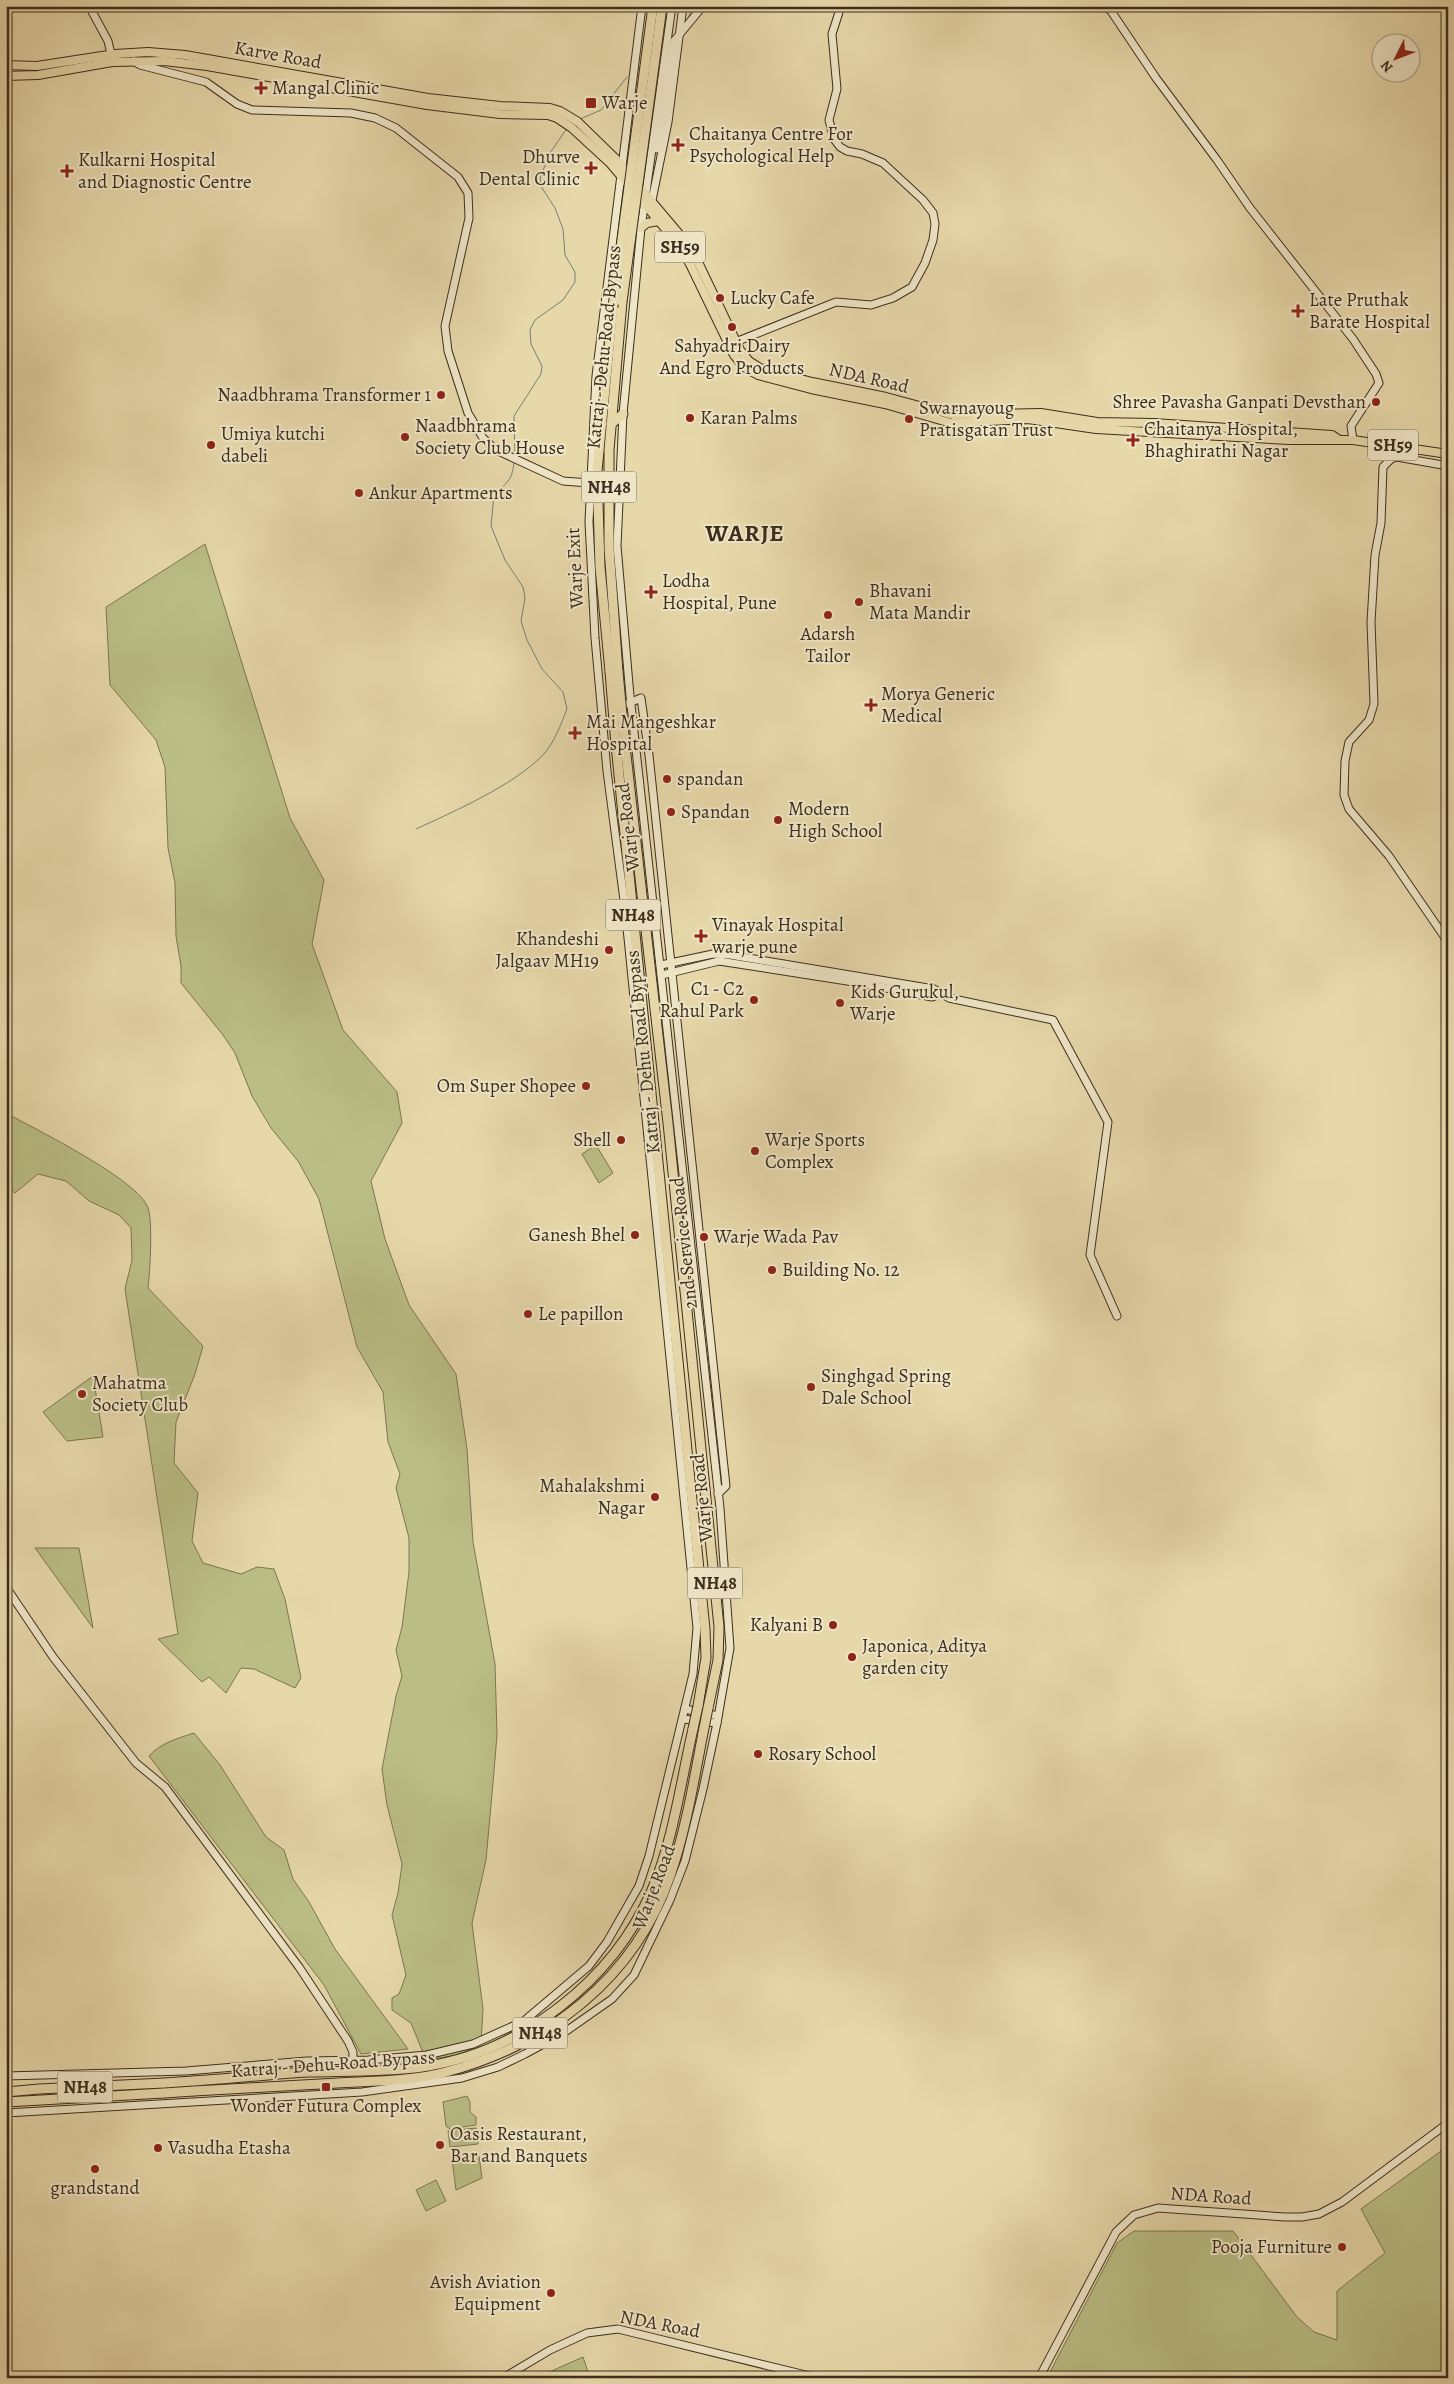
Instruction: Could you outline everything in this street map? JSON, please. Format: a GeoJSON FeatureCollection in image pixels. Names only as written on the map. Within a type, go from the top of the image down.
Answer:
{"type":"FeatureCollection","features":[{"type":"Feature","properties":{"kind":"highway","name":"Katraj - Dehu Road Bypass"},"geometry":{"type":"LineString","coordinates":[[6,2092],[423,2066],[481,2051],[508,2040],[526,2025],[574,1994],[599,1971],[617,1949],[648,1898],[663,1862],[698,1706],[706,1658],[705,1629],[650,1085],[614,672],[609,548],[611,424],[622,302],[659,7]]}},
{"type":"Feature","properties":{"kind":"highway","name":"Katraj - Dehu Road Bypass"},"geometry":{"type":"LineString","coordinates":[[614,672],[600,568],[597,471],[614,307],[659,7]]}},
{"type":"Feature","properties":{"kind":"highway"},"geometry":{"type":"LineString","coordinates":[[611,424],[623,414]]}},
{"type":"Feature","properties":{"kind":"highway","name":"Katraj - Dehu Road Bypass"},"geometry":{"type":"LineString","coordinates":[[6,2102],[374,2081],[445,2072],[498,2055],[522,2044],[574,2010],[607,1980],[635,1944],[666,1884],[690,1802],[718,1660],[719,1626],[662,1082],[620,745]]}},
{"type":"Feature","properties":{"kind":"main road","name":"Karve Road"},"geometry":{"type":"LineString","coordinates":[[6,76],[38,75],[112,62],[148,52],[185,55],[428,98],[500,106],[550,108],[575,125],[612,161]]}},
{"type":"Feature","properties":{"kind":"main road","name":"Karve Road"},"geometry":{"type":"LineString","coordinates":[[6,65],[37,66],[111,54],[128,58]]}},
{"type":"Feature","properties":{"kind":"main road","name":"SH59"},"geometry":{"type":"LineString","coordinates":[[612,161],[621,165]]}},
{"type":"Feature","properties":{"kind":"main road","name":"SH59"},"geometry":{"type":"LineString","coordinates":[[612,161],[620,175]]}},
{"type":"Feature","properties":{"kind":"main road","name":"NDA Road"},"geometry":{"type":"LineString","coordinates":[[621,165],[648,201],[692,252],[733,343],[734,354],[750,371],[795,381],[952,423],[1028,419],[1096,429],[1332,442],[1338,439],[1353,440],[1448,454]]}},
{"type":"Feature","properties":{"kind":"main road","name":"NDA Road"},"geometry":{"type":"LineString","coordinates":[[620,175],[648,201],[659,221],[686,256],[722,331],[733,343]]}},
{"type":"Feature","properties":{"kind":"main road"},"geometry":{"type":"LineString","coordinates":[[641,228],[647,223],[659,221]]}},
{"type":"Feature","properties":{"kind":"street"},"geometry":{"type":"LineString","coordinates":[[89,6],[108,41],[111,54]]}},
{"type":"Feature","properties":{"kind":"street","name":"Warje Exit"},"geometry":{"type":"LineString","coordinates":[[599,681],[592,580],[589,483],[595,385],[642,6]]}},
{"type":"Feature","properties":{"kind":"street"},"geometry":{"type":"LineString","coordinates":[[648,201],[672,6]]}},
{"type":"Feature","properties":{"kind":"street"},"geometry":{"type":"LineString","coordinates":[[678,35],[683,6]]}},
{"type":"Feature","properties":{"kind":"street"},"geometry":{"type":"LineString","coordinates":[[599,681],[628,676],[617,546],[623,414],[641,228],[648,201],[674,40],[704,6]]}},
{"type":"Feature","properties":{"kind":"street"},"geometry":{"type":"LineString","coordinates":[[733,343],[836,302],[871,305],[893,298],[912,287],[925,262],[933,240],[935,224],[933,213],[923,200],[883,163],[862,154],[847,151],[840,147],[834,139],[829,120],[837,89],[832,34],[841,6]]}},
{"type":"Feature","properties":{"kind":"street"},"geometry":{"type":"LineString","coordinates":[[1104,6],[1111,11],[1161,85],[1218,160],[1250,208],[1353,339],[1376,374],[1378,383],[1351,426],[1353,440]]}},
{"type":"Feature","properties":{"kind":"street"},"geometry":{"type":"LineString","coordinates":[[128,58],[140,65],[206,82],[237,104],[252,110],[351,113],[375,118],[396,128],[458,177],[468,193],[469,218],[456,284],[446,316],[446,338],[468,413],[483,438],[505,454],[563,481],[589,483]]}},
{"type":"Feature","properties":{"kind":"street"},"geometry":{"type":"LineString","coordinates":[[1448,466],[1397,457],[1391,459],[1383,467],[1381,523],[1375,555],[1371,622],[1374,704],[1369,720],[1349,742],[1343,782],[1344,795],[1350,809],[1389,856],[1448,942]]}},
{"type":"Feature","properties":{"kind":"street","name":"Warje Road"},"geometry":{"type":"LineString","coordinates":[[6,2113],[362,2092],[462,2078],[498,2067],[562,2034],[612,1999],[634,1975],[678,1882],[703,1789],[718,1720],[730,1648],[727,1581],[718,1494],[679,1147],[661,965],[633,730],[634,699],[628,676]]}},
{"type":"Feature","properties":{"kind":"street","name":"Warje Road"},"geometry":{"type":"LineString","coordinates":[[6,2076],[172,2072],[307,2061],[406,2057],[440,2052],[473,2044],[526,2025],[589,1966],[607,1942],[639,1886],[649,1856],[683,1719],[693,1674],[697,1628],[625,908],[612,817],[599,681]]}},
{"type":"Feature","properties":{"kind":"street"},"geometry":{"type":"LineString","coordinates":[[602,704],[634,699]]}},
{"type":"Feature","properties":{"kind":"street","name":"2nd Service Road"},"geometry":{"type":"LineString","coordinates":[[634,699],[673,972],[726,1486],[718,1494]]}},
{"type":"Feature","properties":{"kind":"street"},"geometry":{"type":"LineString","coordinates":[[604,731],[633,730]]}},
{"type":"Feature","properties":{"kind":"street"},"geometry":{"type":"LineString","coordinates":[[662,975],[719,958]]}},
{"type":"Feature","properties":{"kind":"street"},"geometry":{"type":"LineString","coordinates":[[661,965],[719,958],[851,981],[941,994],[1053,1020],[1108,1122],[1090,1255],[1117,1316]]}},
{"type":"Feature","properties":{"kind":"street"},"geometry":{"type":"LineString","coordinates":[[6,1587],[53,1657],[136,1763],[165,1787],[299,1967],[348,2041],[353,2052],[353,2059]]}},
{"type":"Feature","properties":{"kind":"street"},"geometry":{"type":"LineString","coordinates":[[685,1709],[718,1720]]}},
{"type":"Feature","properties":{"kind":"street"},"geometry":{"type":"LineString","coordinates":[[683,1719],[718,1720]]}},
{"type":"Feature","properties":{"kind":"street"},"geometry":{"type":"LineString","coordinates":[[186,2071],[186,2103]]}},
{"type":"Feature","properties":{"kind":"street"},"geometry":{"type":"LineString","coordinates":[[172,2072],[173,2104]]}},
{"type":"Feature","properties":{"kind":"street","name":"NDA Road"},"geometry":{"type":"LineString","coordinates":[[1039,2378],[1116,2232],[1134,2215],[1158,2208],[1285,2217],[1319,2214],[1342,2202],[1448,2123]]}},
{"type":"Feature","properties":{"kind":"street","name":"NDA Road"},"geometry":{"type":"LineString","coordinates":[[503,2378],[550,2350],[587,2333],[618,2329],[818,2378]]}},
{"type":"Feature","properties":{"kind":"green space"},"geometry":{"type":"Polygon","coordinates":[[[205,544],[290,818],[324,880],[312,944],[343,1030],[397,1092],[402,1123],[371,1181],[385,1239],[409,1305],[456,1374],[467,1449],[473,1542],[495,1664],[497,1735],[486,1860],[472,1923],[483,2009],[481,2044],[459,2055],[426,2060],[411,2023],[392,2010],[392,1998],[399,1994],[406,1975],[392,1915],[398,1893],[402,1864],[387,1805],[382,1769],[396,1696],[402,1676],[396,1650],[402,1627],[409,1572],[409,1538],[396,1488],[400,1474],[388,1442],[383,1392],[357,1347],[319,1199],[298,1161],[271,1128],[252,1096],[235,1053],[181,983],[181,966],[176,936],[175,883],[168,848],[165,767],[156,740],[110,685],[106,607],[205,544]]]}},
{"type":"Feature","properties":{"kind":"green space"},"geometry":{"type":"Polygon","coordinates":[[[6,1113],[107,1170],[141,1197],[148,1208],[151,1235],[148,1288],[203,1346],[195,1374],[176,1422],[174,1463],[198,1493],[192,1541],[203,1563],[241,1574],[257,1567],[274,1569],[285,1599],[301,1678],[295,1688],[254,1669],[241,1668],[226,1693],[209,1677],[202,1682],[158,1639],[178,1634],[125,1289],[132,1260],[131,1228],[119,1215],[89,1201],[66,1181],[38,1174],[15,1193],[6,1187],[6,1113]]]}},
{"type":"Feature","properties":{"kind":"green space"},"geometry":{"type":"Polygon","coordinates":[[[596,1145],[613,1173],[599,1183],[582,1154],[596,1145]]]}},
{"type":"Feature","properties":{"kind":"green space","name":"Mahatma Society Club"},"geometry":{"type":"Polygon","coordinates":[[[93,1376],[103,1437],[67,1441],[43,1412],[93,1376]]]}},
{"type":"Feature","properties":{"kind":"green space"},"geometry":{"type":"Polygon","coordinates":[[[35,1548],[79,1548],[93,1628],[35,1548]]]}},
{"type":"Feature","properties":{"kind":"green space"},"geometry":{"type":"Polygon","coordinates":[[[194,1733],[220,1765],[266,1837],[284,1850],[293,1879],[309,1902],[335,1949],[408,2049],[361,2054],[324,1985],[149,1756],[164,1744],[194,1733]]]}},
{"type":"Feature","properties":{"kind":"green space"},"geometry":{"type":"Polygon","coordinates":[[[467,2096],[470,2102],[470,2112],[476,2117],[476,2125],[450,2129],[446,2126],[443,2102],[467,2096]]]}},
{"type":"Feature","properties":{"kind":"green space"},"geometry":{"type":"Polygon","coordinates":[[[476,2128],[478,2144],[450,2147],[448,2131],[476,2128]]]}},
{"type":"Feature","properties":{"kind":"green space"},"geometry":{"type":"Polygon","coordinates":[[[1448,2146],[1448,2378],[1047,2378],[1117,2243],[1134,2231],[1233,2231],[1297,2317],[1314,2332],[1337,2340],[1337,2291],[1385,2253],[1361,2209],[1448,2146]]]}},
{"type":"Feature","properties":{"kind":"green space"},"geometry":{"type":"Polygon","coordinates":[[[479,2156],[482,2178],[456,2190],[452,2159],[479,2156]]]}},
{"type":"Feature","properties":{"kind":"green space"},"geometry":{"type":"Polygon","coordinates":[[[436,2180],[446,2201],[426,2211],[416,2190],[436,2180]]]}},
{"type":"Feature","properties":{"kind":"green space"},"geometry":{"type":"Polygon","coordinates":[[[583,2357],[590,2378],[536,2378],[583,2357]]]}},
{"type":"Feature","properties":{"kind":"waterway"},"geometry":{"type":"LineString","coordinates":[[689,16],[693,6]]}},
{"type":"Feature","properties":{"kind":"waterway"},"geometry":{"type":"LineString","coordinates":[[578,120],[601,110],[627,77]]}},
{"type":"Feature","properties":{"kind":"waterway"},"geometry":{"type":"LineString","coordinates":[[515,456],[514,416],[541,374],[542,366],[531,344],[530,330],[535,320],[563,300],[575,282],[575,272],[565,255],[563,229],[555,208],[542,188],[540,178],[550,153],[567,128]]}},
{"type":"Feature","properties":{"kind":"waterway"},"geometry":{"type":"LineString","coordinates":[[416,829],[499,788],[530,767],[550,746],[567,709],[563,692],[542,669],[527,640],[521,621],[525,598],[523,587],[505,560],[491,526],[494,495],[510,478],[514,462]]}},
{"type":"Feature","properties":{"kind":"place","name":"Mangal Clinic"},"geometry":{"type":"Point","coordinates":[261,88]}},
{"type":"Feature","properties":{"kind":"place","name":"Warje"},"geometry":{"type":"Point","coordinates":[591,103]}},
{"type":"Feature","properties":{"kind":"place","name":"Chaitanya Centre For Psychological Help"},"geometry":{"type":"Point","coordinates":[678,145]}},
{"type":"Feature","properties":{"kind":"place","name":"Dhurve Dental Clinic"},"geometry":{"type":"Point","coordinates":[591,168]}},
{"type":"Feature","properties":{"kind":"place","name":"Kulkarni Hospital and Diagnostic Centre"},"geometry":{"type":"Point","coordinates":[67,171]}},
{"type":"Feature","properties":{"kind":"place","name":"Lucky Cafe"},"geometry":{"type":"Point","coordinates":[720,298]}},
{"type":"Feature","properties":{"kind":"place","name":"Late Pruthak Barate Hospital"},"geometry":{"type":"Point","coordinates":[1298,311]}},
{"type":"Feature","properties":{"kind":"place","name":"Sahyadri Dairy And Egro Products"},"geometry":{"type":"Point","coordinates":[732,327]}},
{"type":"Feature","properties":{"kind":"place","name":"Naadbhrama Transformer 1"},"geometry":{"type":"Point","coordinates":[441,395]}},
{"type":"Feature","properties":{"kind":"place","name":"Shree Pavasha Ganpati Devsthan"},"geometry":{"type":"Point","coordinates":[1376,402]}},
{"type":"Feature","properties":{"kind":"place","name":"Karan Palms"},"geometry":{"type":"Point","coordinates":[690,418]}},
{"type":"Feature","properties":{"kind":"place","name":"Swarnayoug Pratisgatan Trust"},"geometry":{"type":"Point","coordinates":[909,419]}},
{"type":"Feature","properties":{"kind":"place","name":"Naadbhrama Society Club House"},"geometry":{"type":"Point","coordinates":[405,437]}},
{"type":"Feature","properties":{"kind":"place","name":"Chaitanya Hospital, Bhaghirathi Nagar"},"geometry":{"type":"Point","coordinates":[1133,440]}},
{"type":"Feature","properties":{"kind":"place","name":"Umiya kutchi dabeli"},"geometry":{"type":"Point","coordinates":[211,445]}},
{"type":"Feature","properties":{"kind":"place","name":"Ankur Apartments"},"geometry":{"type":"Point","coordinates":[359,493]}},
{"type":"Feature","properties":{"kind":"place","name":"Lodha Hospital, Pune"},"geometry":{"type":"Point","coordinates":[651,592]}},
{"type":"Feature","properties":{"kind":"place","name":"Bhavani Mata Mandir"},"geometry":{"type":"Point","coordinates":[859,602]}},
{"type":"Feature","properties":{"kind":"place","name":"Adarsh Tailor"},"geometry":{"type":"Point","coordinates":[828,615]}},
{"type":"Feature","properties":{"kind":"place","name":"Morya Generic Medical"},"geometry":{"type":"Point","coordinates":[871,705]}},
{"type":"Feature","properties":{"kind":"place","name":"Mai Mangeshkar Hospital"},"geometry":{"type":"Point","coordinates":[575,733]}},
{"type":"Feature","properties":{"kind":"place","name":"spandan"},"geometry":{"type":"Point","coordinates":[667,779]}},
{"type":"Feature","properties":{"kind":"place","name":"Spandan"},"geometry":{"type":"Point","coordinates":[671,812]}},
{"type":"Feature","properties":{"kind":"place","name":"Modern High School"},"geometry":{"type":"Point","coordinates":[778,820]}},
{"type":"Feature","properties":{"kind":"place","name":"Vinayak Hospital warje pune"},"geometry":{"type":"Point","coordinates":[701,936]}},
{"type":"Feature","properties":{"kind":"place","name":"Khandeshi Jalgaav MH19"},"geometry":{"type":"Point","coordinates":[609,950]}},
{"type":"Feature","properties":{"kind":"place","name":"C1 - C2 Rahul Park"},"geometry":{"type":"Point","coordinates":[754,1000]}},
{"type":"Feature","properties":{"kind":"place","name":"Kids Gurukul, Warje"},"geometry":{"type":"Point","coordinates":[840,1003]}},
{"type":"Feature","properties":{"kind":"place","name":"Om Super Shopee"},"geometry":{"type":"Point","coordinates":[586,1086]}},
{"type":"Feature","properties":{"kind":"place","name":"Shell"},"geometry":{"type":"Point","coordinates":[621,1140]}},
{"type":"Feature","properties":{"kind":"place","name":"Warje Sports Complex"},"geometry":{"type":"Point","coordinates":[755,1151]}},
{"type":"Feature","properties":{"kind":"place","name":"Ganesh Bhel"},"geometry":{"type":"Point","coordinates":[635,1235]}},
{"type":"Feature","properties":{"kind":"place","name":"Warje Wada Pav"},"geometry":{"type":"Point","coordinates":[704,1237]}},
{"type":"Feature","properties":{"kind":"place","name":"Building No. 12"},"geometry":{"type":"Point","coordinates":[772,1270]}},
{"type":"Feature","properties":{"kind":"place","name":"Le papillon"},"geometry":{"type":"Point","coordinates":[528,1314]}},
{"type":"Feature","properties":{"kind":"place","name":"Singhgad Spring Dale School"},"geometry":{"type":"Point","coordinates":[811,1387]}},
{"type":"Feature","properties":{"kind":"place","name":"Mahatma Society Club"},"geometry":{"type":"Point","coordinates":[82,1394]}},
{"type":"Feature","properties":{"kind":"place","name":"Mahalakshmi Nagar"},"geometry":{"type":"Point","coordinates":[655,1497]}},
{"type":"Feature","properties":{"kind":"place","name":"Kalyani B"},"geometry":{"type":"Point","coordinates":[833,1625]}},
{"type":"Feature","properties":{"kind":"place","name":"Japonica, Aditya garden city"},"geometry":{"type":"Point","coordinates":[852,1657]}},
{"type":"Feature","properties":{"kind":"place","name":"Rosary School"},"geometry":{"type":"Point","coordinates":[758,1754]}},
{"type":"Feature","properties":{"kind":"place","name":"Wonder Futura Complex"},"geometry":{"type":"Point","coordinates":[326,2087]}},
{"type":"Feature","properties":{"kind":"place","name":"Oasis Restaurant, Bar and Banquets"},"geometry":{"type":"Point","coordinates":[440,2145]}},
{"type":"Feature","properties":{"kind":"place","name":"Vasudha Etasha"},"geometry":{"type":"Point","coordinates":[158,2148]}},
{"type":"Feature","properties":{"kind":"place","name":"grandstand"},"geometry":{"type":"Point","coordinates":[95,2169]}},
{"type":"Feature","properties":{"kind":"place","name":"Pooja Furniture"},"geometry":{"type":"Point","coordinates":[1342,2247]}},
{"type":"Feature","properties":{"kind":"place","name":"Avish Aviation Equipment"},"geometry":{"type":"Point","coordinates":[551,2293]}},
{"type":"Feature","properties":{"kind":"district","name":"WARJE"},"geometry":{"type":"Point","coordinates":[745,533]}}]}
